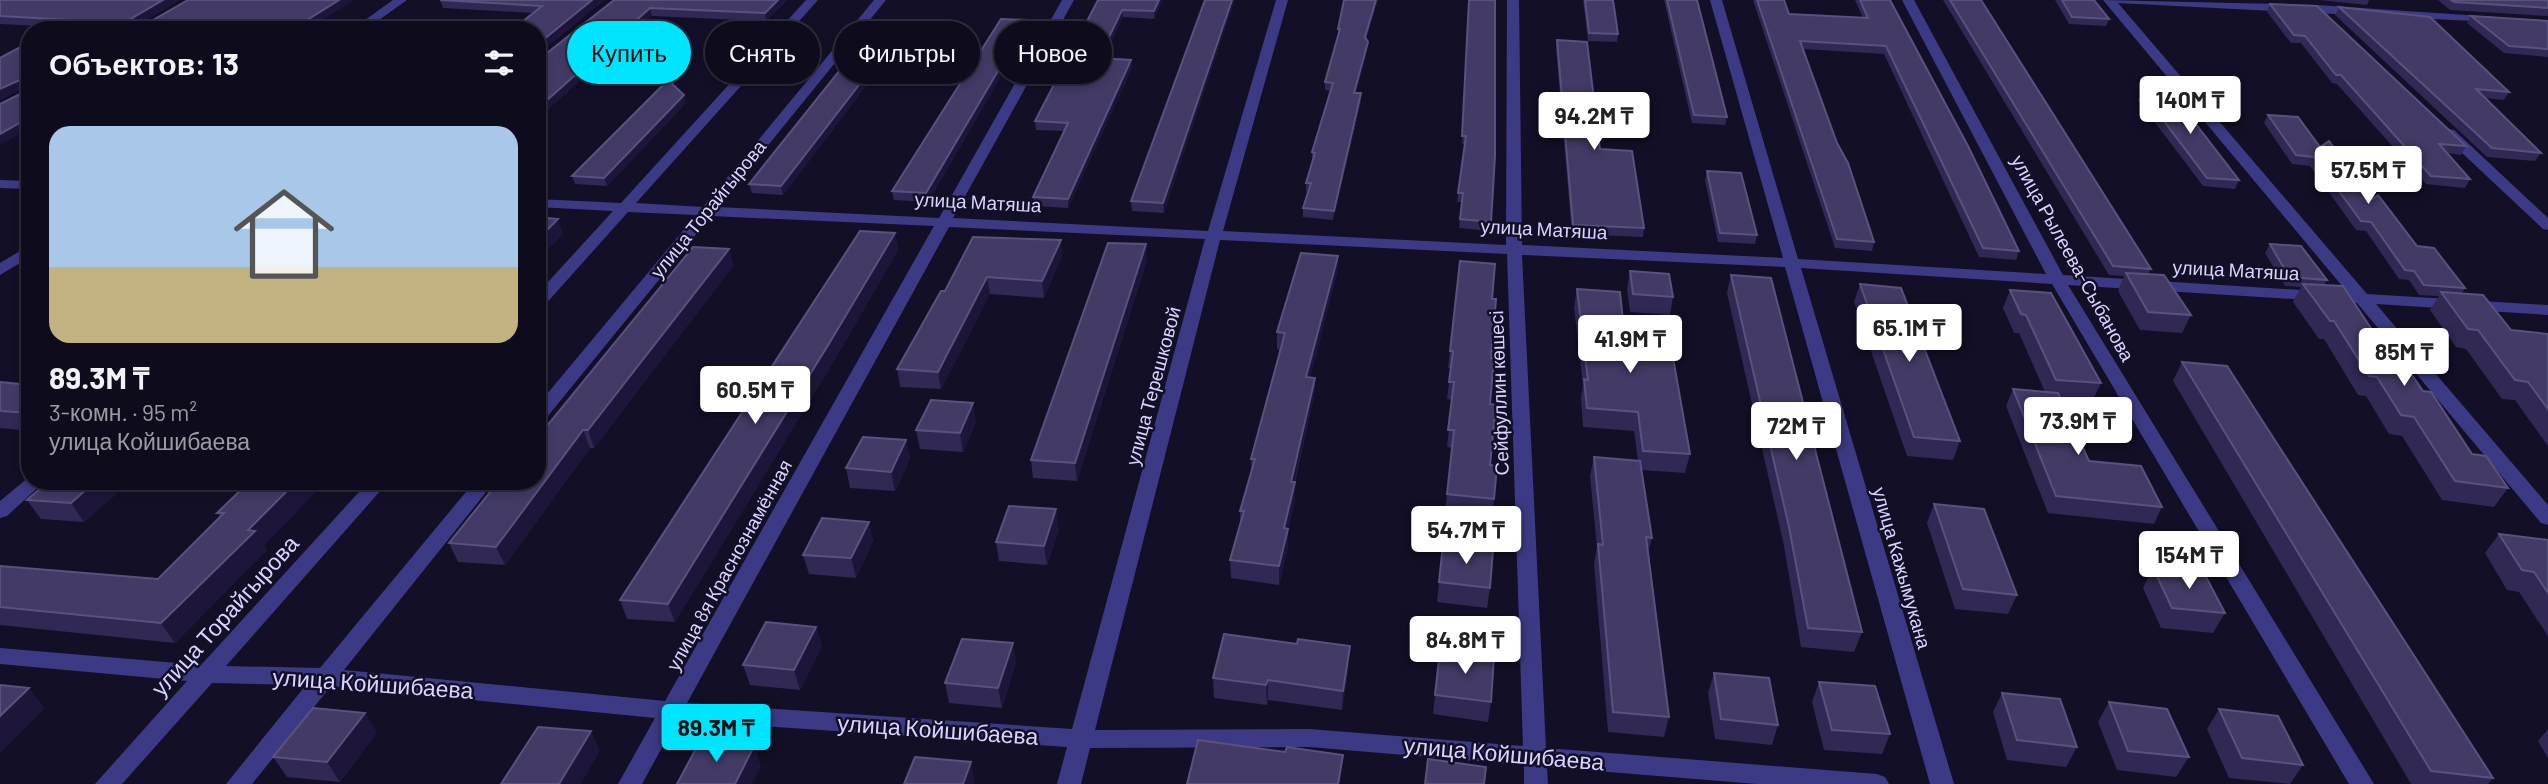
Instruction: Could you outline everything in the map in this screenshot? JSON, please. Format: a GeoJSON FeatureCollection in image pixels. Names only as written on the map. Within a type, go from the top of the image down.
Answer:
{"type":"FeatureCollection","features":[{"type":"Feature","properties":{"kind":"street"},"geometry":{"type":"LineString","coordinates":[[370,21],[401,0]]}},
{"type":"Feature","properties":{"kind":"street"},"geometry":{"type":"LineString","coordinates":[[546,294],[812,0]]}},
{"type":"Feature","properties":{"kind":"street","name":"улица Торайгырова"},"geometry":{"type":"LineString","coordinates":[[546,407],[880,0]]}},
{"type":"Feature","properties":{"kind":"street","name":"улица 8я Краснознамённая"},"geometry":{"type":"LineString","coordinates":[[630,784],[1069,0]]}},
{"type":"Feature","properties":{"kind":"street","name":"улица Терешковой"},"geometry":{"type":"LineString","coordinates":[[1069,784],[1214,235],[1282,0]]}},
{"type":"Feature","properties":{"kind":"street","name":"Сейфуллин көшесі"},"geometry":{"type":"LineString","coordinates":[[1513,0],[1514,248],[1536,784]]}},
{"type":"Feature","properties":{"kind":"street","name":"улица Кажымукана"},"geometry":{"type":"LineString","coordinates":[[1716,0],[1942,784]]}},
{"type":"Feature","properties":{"kind":"street","name":"улица Рылеева-Сыбанова"},"geometry":{"type":"LineString","coordinates":[[1908,0],[2058,281],[2362,784]]}},
{"type":"Feature","properties":{"kind":"street"},"geometry":{"type":"LineString","coordinates":[[2109,0],[2548,518]]}},
{"type":"Feature","properties":{"kind":"street"},"geometry":{"type":"LineString","coordinates":[[2116,0],[2313,4],[2507,20]]}},
{"type":"Feature","properties":{"kind":"street"},"geometry":{"type":"LineString","coordinates":[[2313,4],[2337,27]]}},
{"type":"Feature","properties":{"kind":"street"},"geometry":{"type":"LineString","coordinates":[[2437,121],[2548,226]]}},
{"type":"Feature","properties":{"kind":"street"},"geometry":{"type":"LineString","coordinates":[[0,184],[21,185]]}},
{"type":"Feature","properties":{"kind":"street","name":"улица Матяша"},"geometry":{"type":"LineString","coordinates":[[546,204],[1514,248],[2548,310]]}},
{"type":"Feature","properties":{"kind":"street"},"geometry":{"type":"LineString","coordinates":[[0,270],[21,256]]}},
{"type":"Feature","properties":{"kind":"street"},"geometry":{"type":"LineString","coordinates":[[0,511],[25,490]]}},
{"type":"Feature","properties":{"kind":"street","name":"улица Торайгырова"},"geometry":{"type":"LineString","coordinates":[[107,784],[209,674],[372,490]]}},
{"type":"Feature","properties":{"kind":"street"},"geometry":{"type":"LineString","coordinates":[[237,784],[479,490]]}},
{"type":"Feature","properties":{"kind":"street","name":"улица Койшибаева"},"geometry":{"type":"LineString","coordinates":[[0,656],[209,674],[327,677],[671,711],[1082,739],[1309,738],[1877,784]]}},
{"type":"Feature","properties":{"kind":"building"},"geometry":{"type":"Polygon","coordinates":[[[0,0],[163,0],[129,21],[69,21],[0,16],[0,0]]]}},
{"type":"Feature","properties":{"kind":"building"},"geometry":{"type":"Polygon","coordinates":[[[188,0],[339,0],[305,21],[151,21],[188,0]]]}},
{"type":"Feature","properties":{"kind":"building"},"geometry":{"type":"Polygon","coordinates":[[[440,0],[592,0],[546,38],[546,21],[523,21],[542,6],[440,0]]]}},
{"type":"Feature","properties":{"kind":"building"},"geometry":{"type":"Polygon","coordinates":[[[614,0],[778,0],[765,13],[650,8],[635,21],[587,21],[614,0]]]}},
{"type":"Feature","properties":{"kind":"building"},"geometry":{"type":"Polygon","coordinates":[[[1098,0],[1159,0],[1154,11],[1122,10],[1112,31],[1112,21],[1087,21],[1098,0]]]}},
{"type":"Feature","properties":{"kind":"building"},"geometry":{"type":"Polygon","coordinates":[[[1205,0],[1232,0],[1163,203],[1131,201],[1205,0]]]}},
{"type":"Feature","properties":{"kind":"building"},"geometry":{"type":"Polygon","coordinates":[[[1344,0],[1376,0],[1365,37],[1368,42],[1354,93],[1361,93],[1334,211],[1303,208],[1311,183],[1306,183],[1315,153],[1312,152],[1333,83],[1325,82],[1340,29],[1344,0]]]}},
{"type":"Feature","properties":{"kind":"building"},"geometry":{"type":"Polygon","coordinates":[[[1469,0],[1495,0],[1495,156],[1491,222],[1460,219],[1463,193],[1458,193],[1466,136],[1462,136],[1469,0]]]}},
{"type":"Feature","properties":{"kind":"building"},"geometry":{"type":"Polygon","coordinates":[[[1585,0],[1613,0],[1618,34],[1589,33],[1585,0]]]}},
{"type":"Feature","properties":{"kind":"building"},"geometry":{"type":"Polygon","coordinates":[[[1667,0],[1697,0],[1727,117],[1694,115],[1667,0]]]}},
{"type":"Feature","properties":{"kind":"building"},"geometry":{"type":"Polygon","coordinates":[[[1757,0],[1784,0],[1789,14],[1868,18],[1860,0],[1890,0],[1968,146],[2019,251],[1983,248],[1886,46],[1800,41],[1837,143],[1848,163],[1874,242],[1837,239],[1757,0]]]}},
{"type":"Feature","properties":{"kind":"building"},"geometry":{"type":"Polygon","coordinates":[[[1950,0],[1981,0],[2151,269],[2113,266],[1950,0]]]}},
{"type":"Feature","properties":{"kind":"building"},"geometry":{"type":"Polygon","coordinates":[[[2062,0],[2094,0],[2109,19],[2072,17],[2062,0]]]}},
{"type":"Feature","properties":{"kind":"building"},"geometry":{"type":"Polygon","coordinates":[[[2451,0],[2548,0],[2548,8],[2454,2],[2451,0]]]}},
{"type":"Feature","properties":{"kind":"building"},"geometry":{"type":"Polygon","coordinates":[[[2270,4],[2317,6],[2466,146],[2439,144],[2470,179],[2431,176],[2341,75],[2336,75],[2305,36],[2294,35],[2270,4]]]}},
{"type":"Feature","properties":{"kind":"building"},"geometry":{"type":"Polygon","coordinates":[[[2339,7],[2430,17],[2509,92],[2476,89],[2541,153],[2492,148],[2339,7]]]}},
{"type":"Feature","properties":{"kind":"building"},"geometry":{"type":"Polygon","coordinates":[[[2471,16],[2548,21],[2548,49],[2509,46],[2471,16]]]}},
{"type":"Feature","properties":{"kind":"building"},"geometry":{"type":"Polygon","coordinates":[[[1001,19],[1028,20],[1027,21],[1000,21],[1001,19]]]}},
{"type":"Feature","properties":{"kind":"building"},"geometry":{"type":"Polygon","coordinates":[[[994,30],[994,78],[926,193],[892,191],[960,84],[980,84],[980,52],[994,30]]]}},
{"type":"Feature","properties":{"kind":"building"},"geometry":{"type":"Polygon","coordinates":[[[567,37],[567,82],[546,101],[546,54],[567,37]]]}},
{"type":"Feature","properties":{"kind":"building"},"geometry":{"type":"Polygon","coordinates":[[[1557,40],[1587,42],[1600,149],[1632,151],[1644,228],[1573,225],[1557,40]]]}},
{"type":"Feature","properties":{"kind":"building"},"geometry":{"type":"Polygon","coordinates":[[[21,47],[21,79],[0,89],[0,58],[21,47]]]}},
{"type":"Feature","properties":{"kind":"building"},"geometry":{"type":"Polygon","coordinates":[[[1112,59],[1131,60],[1068,199],[1033,197],[1068,123],[1035,121],[1054,84],[1112,84],[1112,59]]]}},
{"type":"Feature","properties":{"kind":"building"},"geometry":{"type":"Polygon","coordinates":[[[834,78],[834,84],[860,84],[781,186],[749,184],[834,78]]]}},
{"type":"Feature","properties":{"kind":"building"},"geometry":{"type":"Polygon","coordinates":[[[664,84],[672,84],[684,95],[604,178],[572,176],[664,84]]]}},
{"type":"Feature","properties":{"kind":"building"},"geometry":{"type":"Polygon","coordinates":[[[2142,92],[2172,93],[2239,180],[2207,178],[2142,92]]]}},
{"type":"Feature","properties":{"kind":"building"},"geometry":{"type":"Polygon","coordinates":[[[21,94],[21,122],[0,134],[0,104],[21,94]]]}},
{"type":"Feature","properties":{"kind":"building"},"geometry":{"type":"Polygon","coordinates":[[[2268,115],[2298,117],[2320,147],[2329,141],[2373,199],[2378,195],[2417,246],[2434,248],[2465,288],[2424,285],[2414,271],[2405,270],[2371,222],[2361,221],[2314,157],[2296,155],[2268,115]]]}},
{"type":"Feature","properties":{"kind":"building"},"geometry":{"type":"Polygon","coordinates":[[[1707,171],[1741,173],[1757,235],[1720,233],[1707,171]]]}},
{"type":"Feature","properties":{"kind":"building"},"geometry":{"type":"Polygon","coordinates":[[[546,218],[558,219],[546,231],[546,218]]]}},
{"type":"Feature","properties":{"kind":"building"},"geometry":{"type":"Polygon","coordinates":[[[860,231],[895,233],[668,604],[620,600],[860,231]]]}},
{"type":"Feature","properties":{"kind":"building"},"geometry":{"type":"Polygon","coordinates":[[[973,237],[1061,240],[1042,281],[987,277],[938,372],[897,369],[941,291],[945,291],[973,237]]]}},
{"type":"Feature","properties":{"kind":"building"},"geometry":{"type":"Polygon","coordinates":[[[1108,243],[1146,244],[1075,463],[1031,460],[1108,243]]]}},
{"type":"Feature","properties":{"kind":"building"},"geometry":{"type":"Polygon","coordinates":[[[2270,244],[2301,246],[2327,280],[2289,277],[2270,244]]]}},
{"type":"Feature","properties":{"kind":"building"},"geometry":{"type":"Polygon","coordinates":[[[693,247],[729,249],[546,480],[546,427],[693,247]]]}},
{"type":"Feature","properties":{"kind":"building"},"geometry":{"type":"Polygon","coordinates":[[[1301,253],[1338,256],[1306,377],[1315,378],[1291,482],[1295,482],[1284,528],[1288,529],[1279,566],[1230,560],[1255,459],[1251,459],[1285,333],[1277,332],[1301,253]]]}},
{"type":"Feature","properties":{"kind":"building"},"geometry":{"type":"Polygon","coordinates":[[[1460,261],[1495,264],[1492,299],[1496,299],[1491,358],[1494,359],[1490,404],[1496,405],[1490,465],[1497,466],[1494,499],[1447,494],[1454,430],[1448,430],[1454,382],[1449,382],[1453,351],[1450,351],[1460,261]]]}},
{"type":"Feature","properties":{"kind":"building"},"geometry":{"type":"Polygon","coordinates":[[[1630,271],[1669,274],[1673,297],[1633,294],[1630,271]]]}},
{"type":"Feature","properties":{"kind":"building"},"geometry":{"type":"Polygon","coordinates":[[[2126,273],[2164,275],[2191,315],[2148,312],[2126,273]]]}},
{"type":"Feature","properties":{"kind":"building"},"geometry":{"type":"Polygon","coordinates":[[[1731,275],[1771,278],[1862,632],[1808,628],[1789,527],[1731,275]]]}},
{"type":"Feature","properties":{"kind":"building"},"geometry":{"type":"Polygon","coordinates":[[[1860,284],[1901,288],[1960,441],[1914,437],[1860,284]]]}},
{"type":"Feature","properties":{"kind":"building"},"geometry":{"type":"Polygon","coordinates":[[[2303,284],[2343,286],[2388,354],[2398,355],[2423,391],[2431,392],[2472,454],[2486,456],[2508,488],[2455,481],[2414,417],[2401,415],[2377,377],[2369,376],[2334,321],[2330,321],[2303,284]]]}},
{"type":"Feature","properties":{"kind":"building"},"geometry":{"type":"Polygon","coordinates":[[[1577,289],[1620,292],[1626,349],[1672,352],[1690,454],[1643,451],[1638,412],[1587,408],[1584,379],[1588,380],[1577,289]]]}},
{"type":"Feature","properties":{"kind":"building"},"geometry":{"type":"Polygon","coordinates":[[[2010,290],[2051,293],[2101,383],[2056,380],[2026,315],[2021,314],[2010,290]]]}},
{"type":"Feature","properties":{"kind":"building"},"geometry":{"type":"Polygon","coordinates":[[[2441,292],[2483,295],[2511,330],[2548,334],[2548,409],[2528,382],[2515,380],[2478,330],[2468,329],[2441,292]]]}},
{"type":"Feature","properties":{"kind":"building"},"geometry":{"type":"Polygon","coordinates":[[[2182,362],[2227,366],[2493,778],[2431,771],[2182,362]]]}},
{"type":"Feature","properties":{"kind":"building"},"geometry":{"type":"Polygon","coordinates":[[[0,382],[21,384],[21,412],[0,411],[0,382]]]}},
{"type":"Feature","properties":{"kind":"building"},"geometry":{"type":"Polygon","coordinates":[[[2013,389],[2058,393],[2089,461],[2141,466],[2162,507],[2056,496],[2013,389]]]}},
{"type":"Feature","properties":{"kind":"building"},"geometry":{"type":"Polygon","coordinates":[[[931,400],[973,403],[960,433],[916,430],[931,400]]]}},
{"type":"Feature","properties":{"kind":"building"},"geometry":{"type":"Polygon","coordinates":[[[863,437],[906,440],[891,472],[846,468],[863,437]]]}},
{"type":"Feature","properties":{"kind":"building"},"geometry":{"type":"Polygon","coordinates":[[[1594,457],[1640,461],[1652,538],[1646,537],[1669,717],[1613,712],[1598,544],[1603,545],[1594,457]]]}},
{"type":"Feature","properties":{"kind":"building"},"geometry":{"type":"Polygon","coordinates":[[[39,490],[86,490],[71,503],[27,500],[39,490]]]}},
{"type":"Feature","properties":{"kind":"building"},"geometry":{"type":"Polygon","coordinates":[[[241,490],[288,490],[248,530],[255,531],[161,623],[0,607],[0,566],[158,579],[224,513],[217,513],[241,490]]]}},
{"type":"Feature","properties":{"kind":"building"},"geometry":{"type":"Polygon","coordinates":[[[492,490],[538,490],[496,547],[449,543],[492,490]]]}},
{"type":"Feature","properties":{"kind":"building"},"geometry":{"type":"Polygon","coordinates":[[[1934,504],[1984,509],[2017,595],[1963,589],[1934,504]]]}},
{"type":"Feature","properties":{"kind":"building"},"geometry":{"type":"Polygon","coordinates":[[[1009,506],[1056,509],[1044,546],[996,542],[1009,506]]]}},
{"type":"Feature","properties":{"kind":"building"},"geometry":{"type":"Polygon","coordinates":[[[822,518],[869,522],[851,558],[803,555],[822,518]]]}},
{"type":"Feature","properties":{"kind":"building"},"geometry":{"type":"Polygon","coordinates":[[[2499,534],[2548,540],[2548,593],[2534,572],[2522,570],[2499,534]]]}},
{"type":"Feature","properties":{"kind":"building"},"geometry":{"type":"Polygon","coordinates":[[[1443,544],[1493,550],[1490,588],[1439,582],[1443,544]]]}},
{"type":"Feature","properties":{"kind":"building"},"geometry":{"type":"Polygon","coordinates":[[[2153,568],[2204,573],[2225,613],[2172,608],[2153,568]]]}},
{"type":"Feature","properties":{"kind":"building"},"geometry":{"type":"Polygon","coordinates":[[[766,622],[816,627],[794,670],[743,665],[766,622]]]}},
{"type":"Feature","properties":{"kind":"building"},"geometry":{"type":"Polygon","coordinates":[[[1224,634],[1297,644],[1298,639],[1350,646],[1343,691],[1268,680],[1266,685],[1213,678],[1224,634]]]}},
{"type":"Feature","properties":{"kind":"building"},"geometry":{"type":"Polygon","coordinates":[[[962,639],[1013,643],[998,688],[945,683],[962,639]]]}},
{"type":"Feature","properties":{"kind":"building"},"geometry":{"type":"Polygon","coordinates":[[[1440,650],[1494,657],[1491,702],[1435,695],[1440,650]]]}},
{"type":"Feature","properties":{"kind":"building"},"geometry":{"type":"Polygon","coordinates":[[[1714,673],[1769,678],[1778,725],[1721,719],[1714,673]]]}},
{"type":"Feature","properties":{"kind":"building"},"geometry":{"type":"Polygon","coordinates":[[[1819,682],[1875,686],[1890,734],[1832,730],[1819,682]]]}},
{"type":"Feature","properties":{"kind":"building"},"geometry":{"type":"Polygon","coordinates":[[[0,685],[29,688],[0,716],[0,685]]]}},
{"type":"Feature","properties":{"kind":"building"},"geometry":{"type":"Polygon","coordinates":[[[2002,693],[2060,699],[2077,747],[2017,740],[2002,693]]]}},
{"type":"Feature","properties":{"kind":"building"},"geometry":{"type":"Polygon","coordinates":[[[2109,702],[2167,709],[2189,757],[2128,751],[2109,702]]]}},
{"type":"Feature","properties":{"kind":"building"},"geometry":{"type":"Polygon","coordinates":[[[313,708],[365,713],[327,762],[273,757],[313,708]]]}},
{"type":"Feature","properties":{"kind":"building"},"geometry":{"type":"Polygon","coordinates":[[[2219,709],[2278,716],[2303,765],[2242,758],[2219,709]]]}},
{"type":"Feature","properties":{"kind":"building"},"geometry":{"type":"Polygon","coordinates":[[[538,727],[591,731],[559,784],[501,784],[538,727]]]}},
{"type":"Feature","properties":{"kind":"building"},"geometry":{"type":"Polygon","coordinates":[[[1198,740],[1285,752],[1287,747],[1343,755],[1338,784],[1187,784],[1198,740]]]}},
{"type":"Feature","properties":{"kind":"building"},"geometry":{"type":"Polygon","coordinates":[[[700,741],[754,746],[735,784],[677,784],[700,741]]]}},
{"type":"Feature","properties":{"kind":"building"},"geometry":{"type":"Polygon","coordinates":[[[915,757],[971,762],[963,784],[904,784],[915,757]]]}},
{"type":"Feature","properties":{"kind":"building"},"geometry":{"type":"Polygon","coordinates":[[[1428,759],[1486,767],[1484,784],[1425,784],[1428,759]]]}}]}
